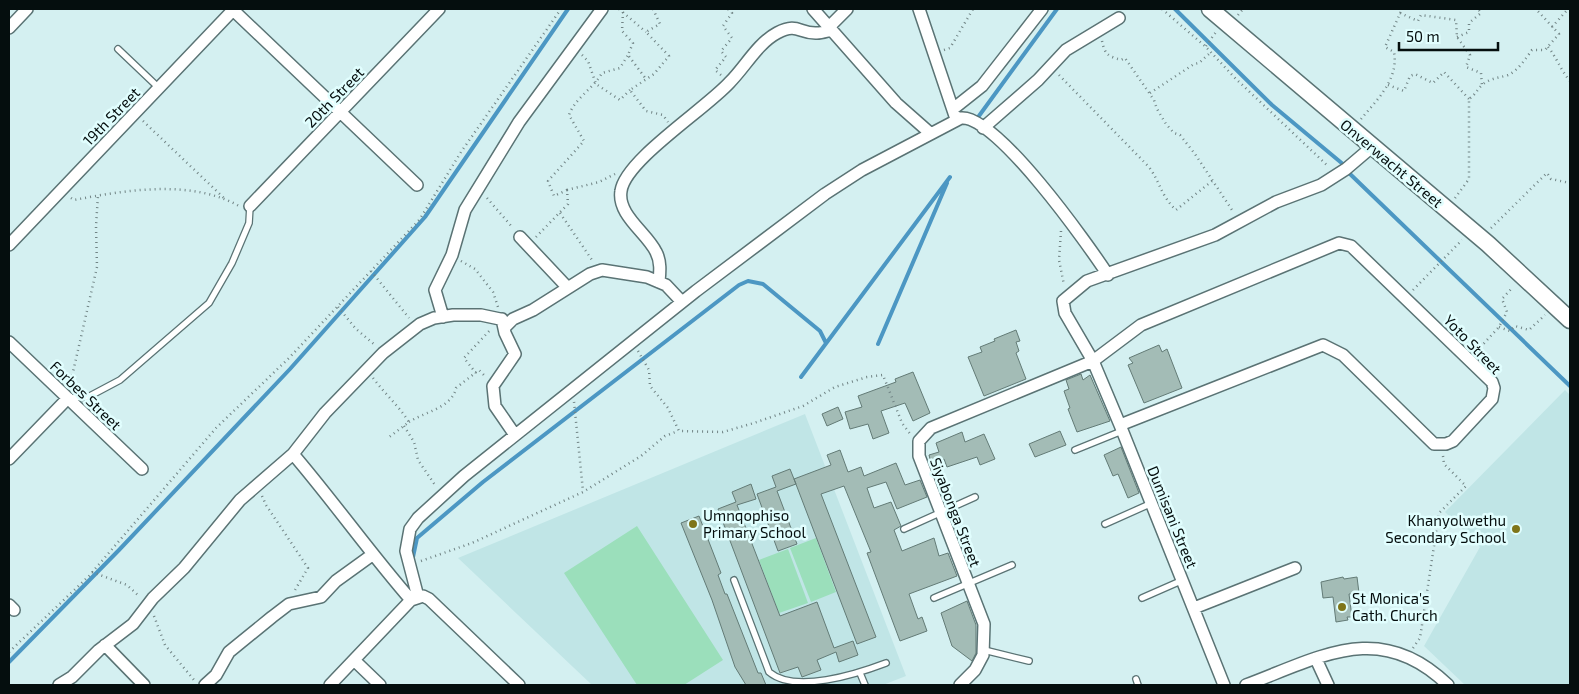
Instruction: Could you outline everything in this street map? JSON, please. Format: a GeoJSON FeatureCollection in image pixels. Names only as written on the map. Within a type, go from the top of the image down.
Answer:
{"type":"FeatureCollection","features":[{"type":"Feature","properties":{"kind":"street"},"geometry":{"type":"LineString","coordinates":[[9,28],[27,9]]}},
{"type":"Feature","properties":{"kind":"street"},"geometry":{"type":"LineString","coordinates":[[233,9],[417,185]]}},
{"type":"Feature","properties":{"kind":"street","name":"19th Street"},"geometry":{"type":"LineString","coordinates":[[9,245],[233,9]]}},
{"type":"Feature","properties":{"kind":"street","name":"20th Street"},"geometry":{"type":"LineString","coordinates":[[250,206],[439,9]]}},
{"type":"Feature","properties":{"kind":"street"},"geometry":{"type":"LineString","coordinates":[[443,317],[435,290],[452,255],[465,210],[519,122],[602,9]]}},
{"type":"Feature","properties":{"kind":"street"},"geometry":{"type":"LineString","coordinates":[[813,9],[896,103],[930,133]]}},
{"type":"Feature","properties":{"kind":"street"},"geometry":{"type":"LineString","coordinates":[[659,282],[660,267],[657,254],[635,225],[621,198],[621,190],[629,173],[642,158],[674,130],[705,107],[775,34],[794,27],[816,33],[830,28],[847,9]]}},
{"type":"Feature","properties":{"kind":"street"},"geometry":{"type":"LineString","coordinates":[[919,9],[955,115]]}},
{"type":"Feature","properties":{"kind":"street"},"geometry":{"type":"LineString","coordinates":[[415,598],[406,551],[410,529],[418,518],[514,435],[572,391],[682,302],[825,194],[862,170],[930,133],[955,115],[982,86],[1042,9]]}},
{"type":"Feature","properties":{"kind":"street","name":"Onverwacht Street"},"geometry":{"type":"LineString","coordinates":[[1210,9],[1477,234],[1570,320]]}},
{"type":"Feature","properties":{"kind":"street"},"geometry":{"type":"LineString","coordinates":[[983,128],[1007,109],[1066,50],[1119,18]]}},
{"type":"Feature","properties":{"kind":"street"},"geometry":{"type":"LineString","coordinates":[[955,115],[966,118],[999,140],[1062,209],[1108,275]]}},
{"type":"Feature","properties":{"kind":"street"},"geometry":{"type":"LineString","coordinates":[[1068,295],[1087,281],[1215,235],[1338,175],[1373,146]]}},
{"type":"Feature","properties":{"kind":"street"},"geometry":{"type":"LineString","coordinates":[[524,241],[568,288]]}},
{"type":"Feature","properties":{"kind":"street","name":"Yoto Street"},"geometry":{"type":"LineString","coordinates":[[1093,361],[1141,325],[1333,244],[1351,246],[1492,382],[1494,388],[1492,399],[1453,441],[1440,445]]}},
{"type":"Feature","properties":{"kind":"street"},"geometry":{"type":"LineString","coordinates":[[59,685],[72,678],[105,645],[133,624],[153,598],[184,568],[240,500],[293,454],[325,412],[366,369],[420,324],[443,317],[481,315],[502,321],[506,326],[513,319],[533,310],[597,271],[632,273],[666,284],[682,302]]}},
{"type":"Feature","properties":{"kind":"street","name":"Dumisani Street"},"geometry":{"type":"LineString","coordinates":[[1068,295],[1063,302],[1065,313],[1093,361],[1224,685]]}},
{"type":"Feature","properties":{"kind":"street"},"geometry":{"type":"LineString","coordinates":[[502,321],[505,333],[515,354],[493,386],[495,406],[514,435]]}},
{"type":"Feature","properties":{"kind":"street","name":"Forbes Street"},"geometry":{"type":"LineString","coordinates":[[9,342],[142,469]]}},
{"type":"Feature","properties":{"kind":"street"},"geometry":{"type":"LineString","coordinates":[[1121,428],[1323,345],[1343,355],[1434,444],[1440,445]]}},
{"type":"Feature","properties":{"kind":"street","name":"Siyabonga Street"},"geometry":{"type":"LineString","coordinates":[[960,685],[975,670],[984,650],[984,624],[919,456],[919,441],[931,428],[1093,361]]}},
{"type":"Feature","properties":{"kind":"street"},"geometry":{"type":"LineString","coordinates":[[9,459],[68,398]]}},
{"type":"Feature","properties":{"kind":"street"},"geometry":{"type":"LineString","coordinates":[[293,454],[334,502],[372,555],[415,598],[429,599],[519,685]]}},
{"type":"Feature","properties":{"kind":"street"},"geometry":{"type":"LineString","coordinates":[[205,685],[216,675],[228,652],[272,617],[296,602],[321,597],[336,581],[372,555]]}},
{"type":"Feature","properties":{"kind":"street"},"geometry":{"type":"LineString","coordinates":[[1194,608],[1295,568]]}},
{"type":"Feature","properties":{"kind":"street"},"geometry":{"type":"LineString","coordinates":[[330,685],[415,598]]}},
{"type":"Feature","properties":{"kind":"street"},"geometry":{"type":"LineString","coordinates":[[105,645],[144,685]]}},
{"type":"Feature","properties":{"kind":"street"},"geometry":{"type":"LineString","coordinates":[[1246,685],[1336,652],[1363,647],[1408,656],[1421,662],[1448,685]]}},
{"type":"Feature","properties":{"kind":"street"},"geometry":{"type":"LineString","coordinates":[[1316,659],[1328,685]]}},
{"type":"Feature","properties":{"kind":"street"},"geometry":{"type":"LineString","coordinates":[[355,661],[380,685]]}},
{"type":"Feature","properties":{"kind":"lane"},"geometry":{"type":"LineString","coordinates":[[118,49],[159,88]]}},
{"type":"Feature","properties":{"kind":"lane"},"geometry":{"type":"LineString","coordinates":[[68,398],[88,397],[120,380],[210,303],[232,263],[250,223],[250,206]]}},
{"type":"Feature","properties":{"kind":"lane"},"geometry":{"type":"LineString","coordinates":[[1075,450],[1121,428]]}},
{"type":"Feature","properties":{"kind":"lane"},"geometry":{"type":"LineString","coordinates":[[904,529],[975,497]]}},
{"type":"Feature","properties":{"kind":"lane"},"geometry":{"type":"LineString","coordinates":[[1105,524],[1152,503]]}},
{"type":"Feature","properties":{"kind":"lane"},"geometry":{"type":"LineString","coordinates":[[934,598],[1012,565]]}},
{"type":"Feature","properties":{"kind":"lane"},"geometry":{"type":"LineString","coordinates":[[734,580],[769,672],[773,676],[807,682],[860,673],[886,663]]}},
{"type":"Feature","properties":{"kind":"lane"},"geometry":{"type":"LineString","coordinates":[[1142,598],[1182,580]]}},
{"type":"Feature","properties":{"kind":"lane"},"geometry":{"type":"LineString","coordinates":[[984,650],[1029,661]]}},
{"type":"Feature","properties":{"kind":"lane"},"geometry":{"type":"LineString","coordinates":[[860,673],[865,685]]}},
{"type":"Feature","properties":{"kind":"lane"},"geometry":{"type":"LineString","coordinates":[[1136,679],[1138,685]]}},
{"type":"Feature","properties":{"kind":"path"},"geometry":{"type":"LineString","coordinates":[[9,652],[89,576],[216,428],[289,358],[420,218],[461,152],[561,9]]}},
{"type":"Feature","properties":{"kind":"path"},"geometry":{"type":"LineString","coordinates":[[573,47],[588,61],[596,84],[620,100],[630,90],[654,74],[669,56],[646,32],[619,9]]}},
{"type":"Feature","properties":{"kind":"path"},"geometry":{"type":"LineString","coordinates":[[646,32],[660,24],[653,9]]}},
{"type":"Feature","properties":{"kind":"path"},"geometry":{"type":"LineString","coordinates":[[728,9],[732,13],[723,26],[732,38],[721,51],[726,57],[716,70],[730,83]]}},
{"type":"Feature","properties":{"kind":"path"},"geometry":{"type":"LineString","coordinates":[[934,55],[950,48],[973,9]]}},
{"type":"Feature","properties":{"kind":"path"},"geometry":{"type":"LineString","coordinates":[[1162,9],[1207,45],[1210,53],[1338,175]]}},
{"type":"Feature","properties":{"kind":"path"},"geometry":{"type":"LineString","coordinates":[[1352,130],[1388,85],[1394,72],[1394,52],[1385,47],[1402,9]]}},
{"type":"Feature","properties":{"kind":"path"},"geometry":{"type":"LineString","coordinates":[[1457,37],[1469,32],[1469,23],[1481,12],[1478,9]]}},
{"type":"Feature","properties":{"kind":"path"},"geometry":{"type":"LineString","coordinates":[[1469,99],[1482,86],[1498,76],[1508,75],[1524,61],[1532,50],[1538,51],[1548,47],[1559,34],[1536,9]]}},
{"type":"Feature","properties":{"kind":"path"},"geometry":{"type":"LineString","coordinates":[[1552,27],[1568,9]]}},
{"type":"Feature","properties":{"kind":"path"},"geometry":{"type":"LineString","coordinates":[[623,12],[622,31],[633,43],[628,55],[620,68],[602,73],[596,84],[572,106],[569,115],[584,141],[548,181],[554,196],[567,190],[599,182],[618,172],[629,173]]}},
{"type":"Feature","properties":{"kind":"path"},"geometry":{"type":"LineString","coordinates":[[1400,13],[1418,21],[1421,15],[1456,20],[1457,37],[1470,55],[1466,67],[1481,73],[1482,86]]}},
{"type":"Feature","properties":{"kind":"path"},"geometry":{"type":"LineString","coordinates":[[1101,30],[1104,52],[1109,58],[1121,60],[1125,58],[1150,93],[1166,124],[1190,148],[1239,222]]}},
{"type":"Feature","properties":{"kind":"path"},"geometry":{"type":"LineString","coordinates":[[1207,45],[1211,39]]}},
{"type":"Feature","properties":{"kind":"path"},"geometry":{"type":"LineString","coordinates":[[1548,47],[1557,58],[1558,67],[1570,81]]}},
{"type":"Feature","properties":{"kind":"path"},"geometry":{"type":"LineString","coordinates":[[1150,93],[1194,64],[1199,63],[1210,53]]}},
{"type":"Feature","properties":{"kind":"path"},"geometry":{"type":"LineString","coordinates":[[628,55],[646,79]]}},
{"type":"Feature","properties":{"kind":"path"},"geometry":{"type":"LineString","coordinates":[[1051,66],[1148,167],[1157,178],[1160,192],[1176,210],[1212,181]]}},
{"type":"Feature","properties":{"kind":"path"},"geometry":{"type":"LineString","coordinates":[[1388,85],[1404,91],[1410,76],[1415,74],[1433,83],[1444,72],[1469,99],[1470,179],[1446,208]]}},
{"type":"Feature","properties":{"kind":"path"},"geometry":{"type":"LineString","coordinates":[[630,90],[646,111],[663,115],[674,130]]}},
{"type":"Feature","properties":{"kind":"path"},"geometry":{"type":"LineString","coordinates":[[135,113],[224,198],[240,207],[250,206]]}},
{"type":"Feature","properties":{"kind":"path"},"geometry":{"type":"LineString","coordinates":[[1405,298],[1441,259],[1495,223],[1546,173],[1551,178],[1570,183]]}},
{"type":"Feature","properties":{"kind":"path"},"geometry":{"type":"LineString","coordinates":[[478,189],[500,211],[524,241],[568,204],[567,190]]}},
{"type":"Feature","properties":{"kind":"path"},"geometry":{"type":"LineString","coordinates":[[60,191],[74,200],[148,190],[194,191],[224,198]]}},
{"type":"Feature","properties":{"kind":"path"},"geometry":{"type":"LineString","coordinates":[[68,398],[97,267],[96,226],[98,196]]}},
{"type":"Feature","properties":{"kind":"path"},"geometry":{"type":"LineString","coordinates":[[1062,209],[1059,260],[1068,295]]}},
{"type":"Feature","properties":{"kind":"path"},"geometry":{"type":"LineString","coordinates":[[560,212],[597,271]]}},
{"type":"Feature","properties":{"kind":"path"},"geometry":{"type":"LineString","coordinates":[[452,255],[475,269],[493,292],[502,321],[480,339],[464,358],[476,373]]}},
{"type":"Feature","properties":{"kind":"path"},"geometry":{"type":"LineString","coordinates":[[371,272],[402,309]]}},
{"type":"Feature","properties":{"kind":"path"},"geometry":{"type":"LineString","coordinates":[[1469,360],[1500,326],[1507,312],[1502,299],[1523,276]]}},
{"type":"Feature","properties":{"kind":"path"},"geometry":{"type":"LineString","coordinates":[[1500,326],[1510,331],[1515,326],[1529,330],[1555,305]]}},
{"type":"Feature","properties":{"kind":"path"},"geometry":{"type":"LineString","coordinates":[[338,307],[356,329],[384,353]]}},
{"type":"Feature","properties":{"kind":"path"},"geometry":{"type":"LineString","coordinates":[[629,344],[640,352],[649,370],[650,386],[668,408],[679,431]]}},
{"type":"Feature","properties":{"kind":"path"},"geometry":{"type":"LineString","coordinates":[[366,369],[390,400],[397,403],[409,422]]}},
{"type":"Feature","properties":{"kind":"path"},"geometry":{"type":"LineString","coordinates":[[388,438],[409,422],[448,401],[454,395],[456,388],[479,370],[493,386]]}},
{"type":"Feature","properties":{"kind":"path"},"geometry":{"type":"LineString","coordinates":[[408,565],[472,543],[584,492],[641,456],[665,436],[679,431],[723,432],[754,423],[804,406],[835,387],[867,377],[882,375],[902,423],[908,432],[919,441]]}},
{"type":"Feature","properties":{"kind":"path"},"geometry":{"type":"LineString","coordinates":[[572,391],[584,492]]}},
{"type":"Feature","properties":{"kind":"path"},"geometry":{"type":"LineString","coordinates":[[404,426],[414,442],[418,460],[443,496]]}},
{"type":"Feature","properties":{"kind":"path"},"geometry":{"type":"LineString","coordinates":[[1408,656],[1420,638],[1439,514],[1466,486],[1444,464],[1440,445]]}},
{"type":"Feature","properties":{"kind":"path"},"geometry":{"type":"LineString","coordinates":[[258,486],[266,505],[308,568],[305,576],[295,587],[296,602]]}},
{"type":"Feature","properties":{"kind":"shaded area","name":"Khanyolwethu Secondary School"},"geometry":{"type":"Polygon","coordinates":[[[1565,390],[1570,395],[1570,685],[1465,685],[1424,646],[1480,547],[1445,512],[1565,390]]]}},
{"type":"Feature","properties":{"kind":"shaded area","name":"Umnqophiso Primary School"},"geometry":{"type":"Polygon","coordinates":[[[805,414],[906,676],[883,685],[592,685],[458,558],[805,414]]]}},
{"type":"Feature","properties":{"kind":"green space"},"geometry":{"type":"Polygon","coordinates":[[[637,526],[723,660],[684,685],[637,685],[564,573],[637,526]]]}},
{"type":"Feature","properties":{"kind":"green space"},"geometry":{"type":"Polygon","coordinates":[[[816,538],[836,592],[811,602],[790,548],[816,538]]]}},
{"type":"Feature","properties":{"kind":"green space"},"geometry":{"type":"Polygon","coordinates":[[[788,549],[808,603],[779,613],[759,560],[788,549]]]}},
{"type":"Feature","properties":{"kind":"building"},"geometry":{"type":"Polygon","coordinates":[[[1016,330],[1020,341],[1016,342],[1019,351],[1016,353],[1026,379],[984,396],[968,357],[982,352],[980,347],[995,341],[994,339],[1016,330]]]}},
{"type":"Feature","properties":{"kind":"building"},"geometry":{"type":"Polygon","coordinates":[[[1159,345],[1162,352],[1167,349],[1182,388],[1144,403],[1128,365],[1133,363],[1129,358],[1159,345]]]}},
{"type":"Feature","properties":{"kind":"building"},"geometry":{"type":"Polygon","coordinates":[[[913,372],[930,413],[913,421],[905,403],[881,411],[889,433],[873,439],[868,424],[850,429],[845,412],[862,407],[858,396],[896,382],[895,379],[913,372]]]}},
{"type":"Feature","properties":{"kind":"building"},"geometry":{"type":"Polygon","coordinates":[[[1081,374],[1083,380],[1090,375],[1110,421],[1077,432],[1068,409],[1070,408],[1064,391],[1069,389],[1066,380],[1081,374]]]}},
{"type":"Feature","properties":{"kind":"building"},"geometry":{"type":"Polygon","coordinates":[[[838,407],[843,419],[827,426],[822,414],[838,407]]]}},
{"type":"Feature","properties":{"kind":"building"},"geometry":{"type":"Polygon","coordinates":[[[1060,431],[1066,445],[1035,457],[1029,444],[1060,431]]]}},
{"type":"Feature","properties":{"kind":"building"},"geometry":{"type":"Polygon","coordinates":[[[962,432],[965,442],[984,434],[995,459],[980,465],[977,457],[947,467],[944,459],[932,467],[929,455],[939,452],[936,443],[962,432]]]}},
{"type":"Feature","properties":{"kind":"building"},"geometry":{"type":"Polygon","coordinates":[[[1121,447],[1139,493],[1128,498],[1118,474],[1113,476],[1104,455],[1121,447]]]}},
{"type":"Feature","properties":{"kind":"building"},"geometry":{"type":"Polygon","coordinates":[[[840,450],[848,472],[861,467],[864,476],[896,463],[905,485],[920,480],[927,497],[897,509],[886,482],[867,488],[874,508],[891,502],[901,526],[894,530],[902,551],[934,538],[939,556],[948,553],[957,576],[909,594],[918,619],[922,617],[927,631],[900,641],[867,553],[871,552],[844,486],[821,494],[876,637],[857,644],[794,479],[831,465],[827,455],[840,450]]]}},
{"type":"Feature","properties":{"kind":"building"},"geometry":{"type":"Polygon","coordinates":[[[790,469],[796,484],[777,491],[797,544],[778,551],[757,494],[776,487],[772,476],[790,469]]]}},
{"type":"Feature","properties":{"kind":"building"},"geometry":{"type":"Polygon","coordinates":[[[751,484],[756,499],[737,505],[780,616],[817,602],[834,648],[853,641],[858,655],[839,662],[836,652],[817,660],[821,670],[802,677],[798,667],[780,673],[718,509],[736,502],[732,492],[751,484]]]}},
{"type":"Feature","properties":{"kind":"building"},"geometry":{"type":"Polygon","coordinates":[[[699,516],[721,573],[718,575],[725,594],[727,594],[758,673],[761,673],[766,685],[746,685],[735,667],[712,600],[681,523],[699,516]]]}},
{"type":"Feature","properties":{"kind":"building","name":"St Monica's Cath. Church"},"geometry":{"type":"Polygon","coordinates":[[[1343,577],[1344,579],[1357,577],[1359,593],[1349,594],[1352,617],[1347,617],[1348,620],[1336,622],[1333,597],[1323,598],[1321,582],[1343,577]]]}},
{"type":"Feature","properties":{"kind":"building"},"geometry":{"type":"Polygon","coordinates":[[[967,601],[976,625],[976,653],[972,661],[952,646],[941,613],[967,601]]]}},
{"type":"Feature","properties":{"kind":"waterway"},"geometry":{"type":"LineString","coordinates":[[9,662],[119,550],[290,369],[425,217],[568,9]]}},
{"type":"Feature","properties":{"kind":"waterway"},"geometry":{"type":"LineString","coordinates":[[976,120],[1057,9]]}},
{"type":"Feature","properties":{"kind":"waterway"},"geometry":{"type":"LineString","coordinates":[[1175,9],[1272,105],[1344,165]]}},
{"type":"Feature","properties":{"kind":"waterway"},"geometry":{"type":"LineString","coordinates":[[1349,173],[1570,386]]}},
{"type":"Feature","properties":{"kind":"waterway"},"geometry":{"type":"LineString","coordinates":[[801,377],[950,177]]}},
{"type":"Feature","properties":{"kind":"waterway"},"geometry":{"type":"LineString","coordinates":[[878,344],[947,183]]}},
{"type":"Feature","properties":{"kind":"waterway"},"geometry":{"type":"LineString","coordinates":[[413,557],[417,538],[483,482],[739,285],[748,281],[763,284],[820,331],[826,343]]}},
{"type":"Feature","properties":{"kind":"place","name":"Umnqophiso Primary School"},"geometry":{"type":"Point","coordinates":[693,524]}},
{"type":"Feature","properties":{"kind":"place","name":"Khanyolwethu Secondary School"},"geometry":{"type":"Point","coordinates":[1516,529]}},
{"type":"Feature","properties":{"kind":"place","name":"St Monica's Cath. Church"},"geometry":{"type":"Point","coordinates":[1342,607]}}]}
